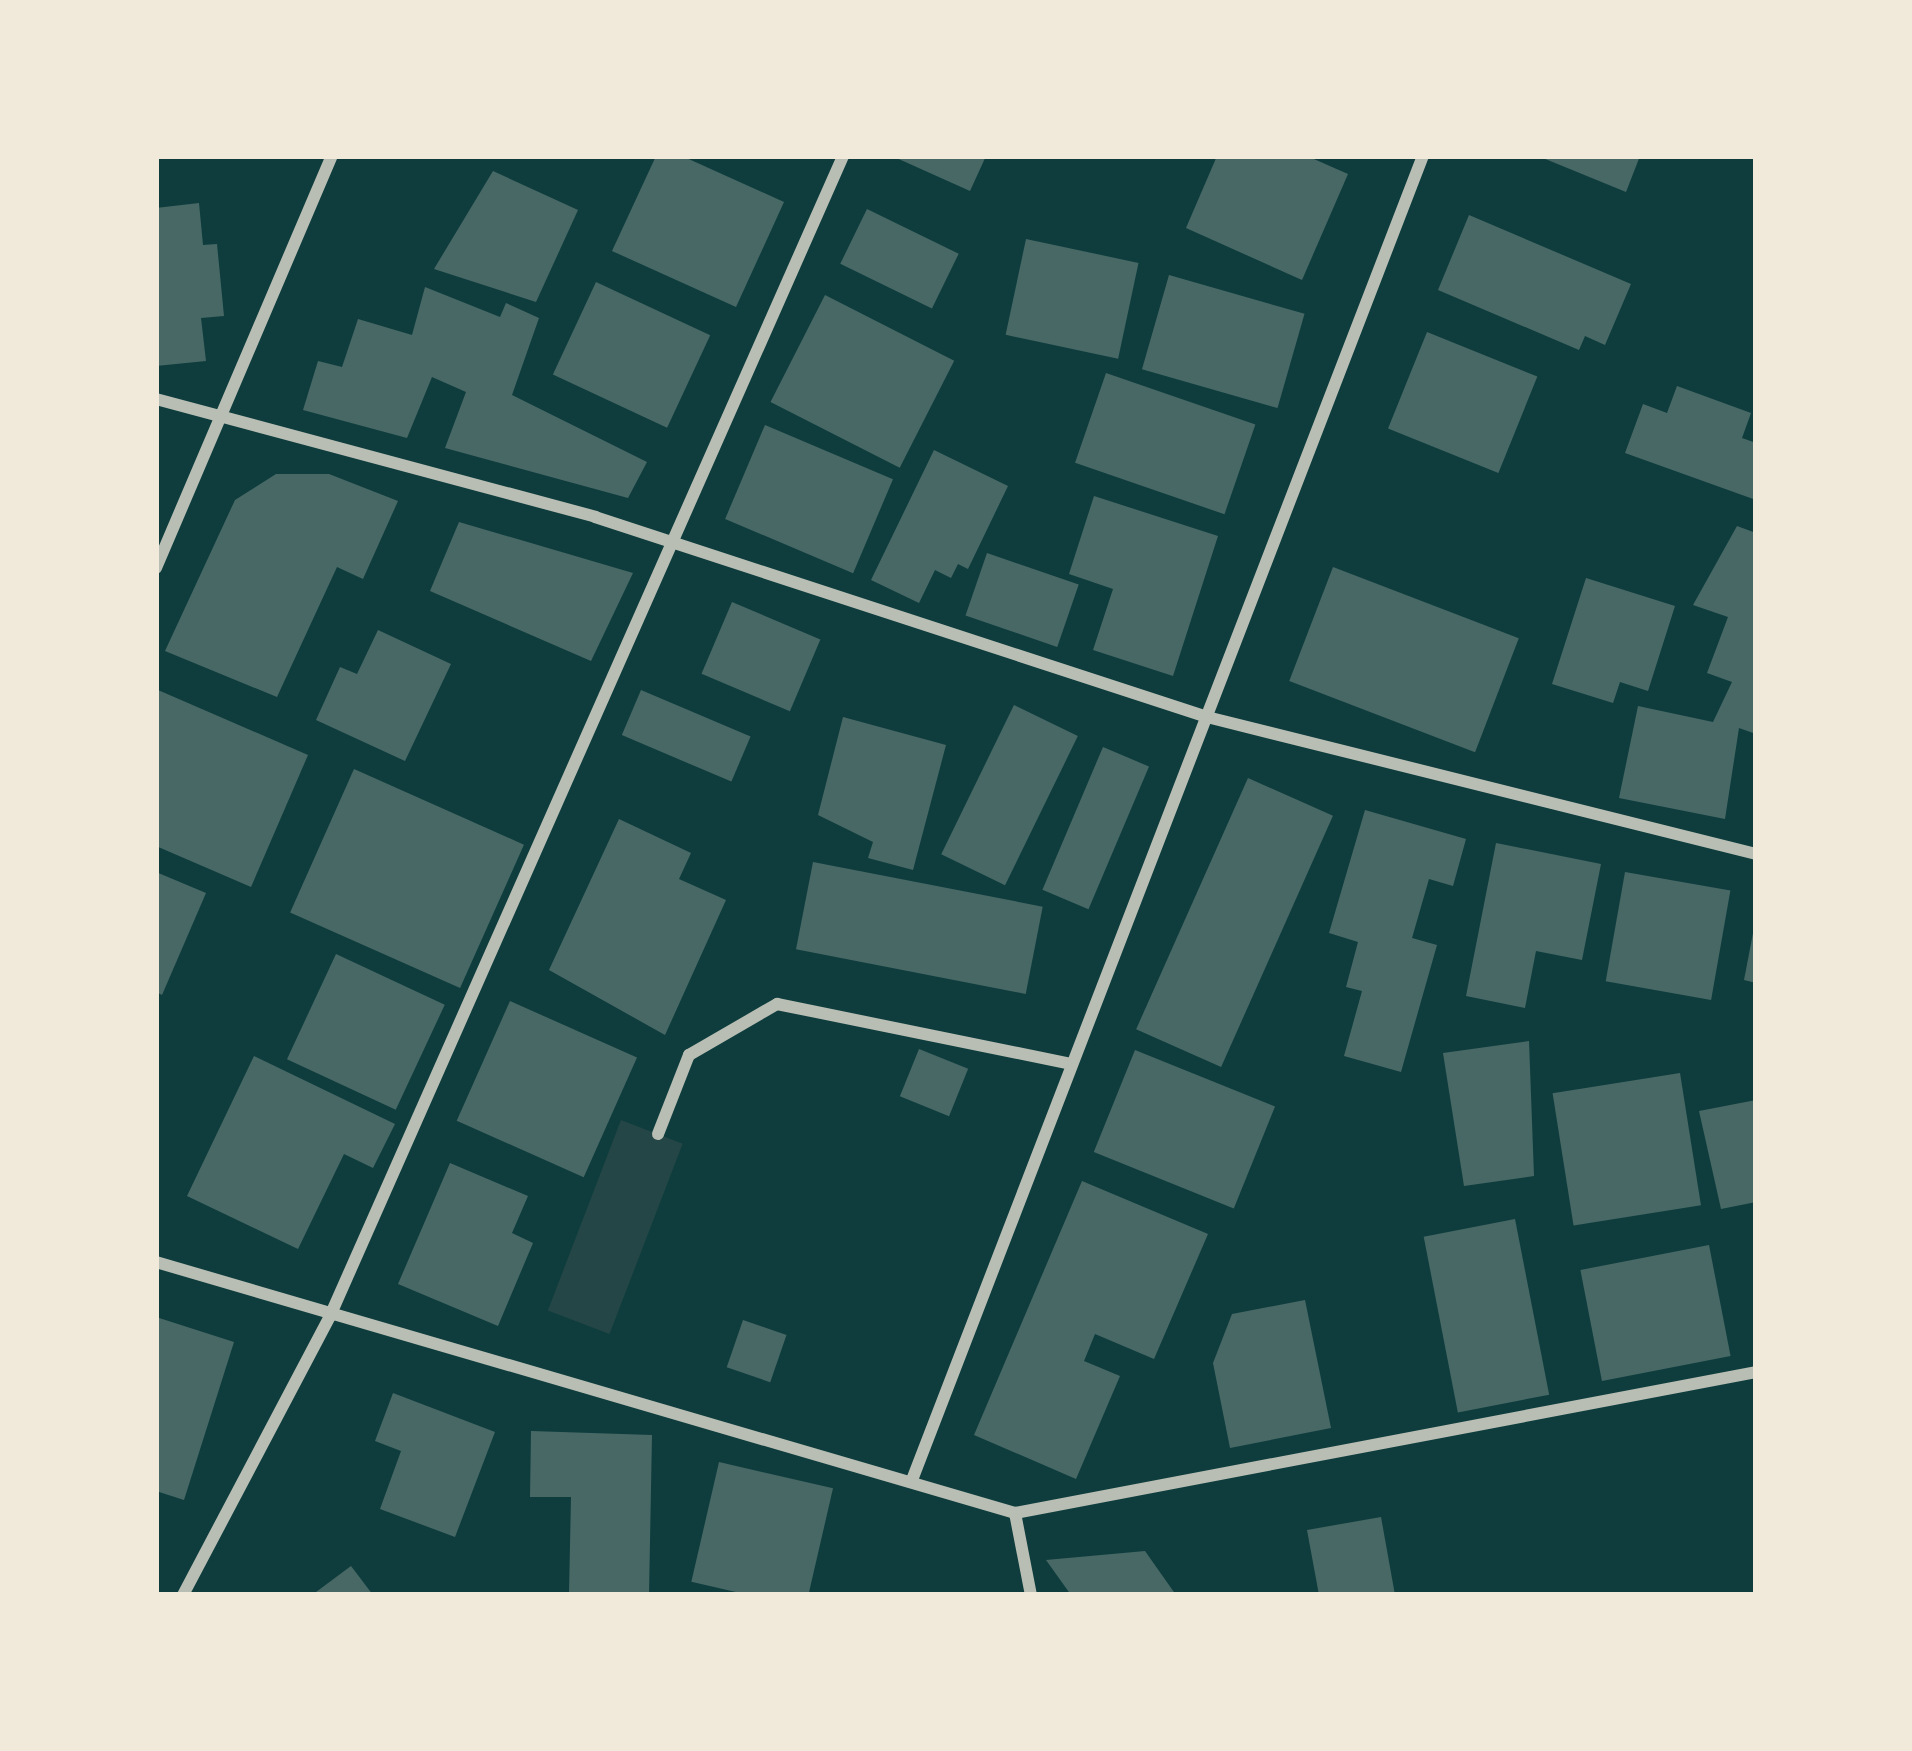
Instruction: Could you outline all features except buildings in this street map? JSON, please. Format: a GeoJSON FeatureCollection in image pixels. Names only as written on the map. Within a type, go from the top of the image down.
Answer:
{"type":"FeatureCollection","features":[{"type":"Feature","properties":{"kind":"street"},"geometry":{"type":"LineString","coordinates":[[156,568],[217,413],[332,156]]}},
{"type":"Feature","properties":{"kind":"street"},"geometry":{"type":"LineString","coordinates":[[182,1595],[331,1316],[669,541],[843,156]]}},
{"type":"Feature","properties":{"kind":"street"},"geometry":{"type":"LineString","coordinates":[[912,1480],[1424,156]]}},
{"type":"Feature","properties":{"kind":"street"},"geometry":{"type":"LineString","coordinates":[[156,399],[669,541],[1207,717],[1756,854]]}},
{"type":"Feature","properties":{"kind":"street"},"geometry":{"type":"LineString","coordinates":[[658,1134],[689,1054],[777,1004],[1072,1064]]}},
{"type":"Feature","properties":{"kind":"street"},"geometry":{"type":"LineString","coordinates":[[156,1262],[912,1480],[1015,1514],[1756,1372]]}},
{"type":"Feature","properties":{"kind":"street"},"geometry":{"type":"LineString","coordinates":[[1015,1514],[1031,1595]]}},
{"type":"Feature","properties":{"kind":"shaded area"},"geometry":{"type":"Polygon","coordinates":[[[621,1120],[683,1144],[610,1334],[548,1310],[621,1120]]]}}]}
